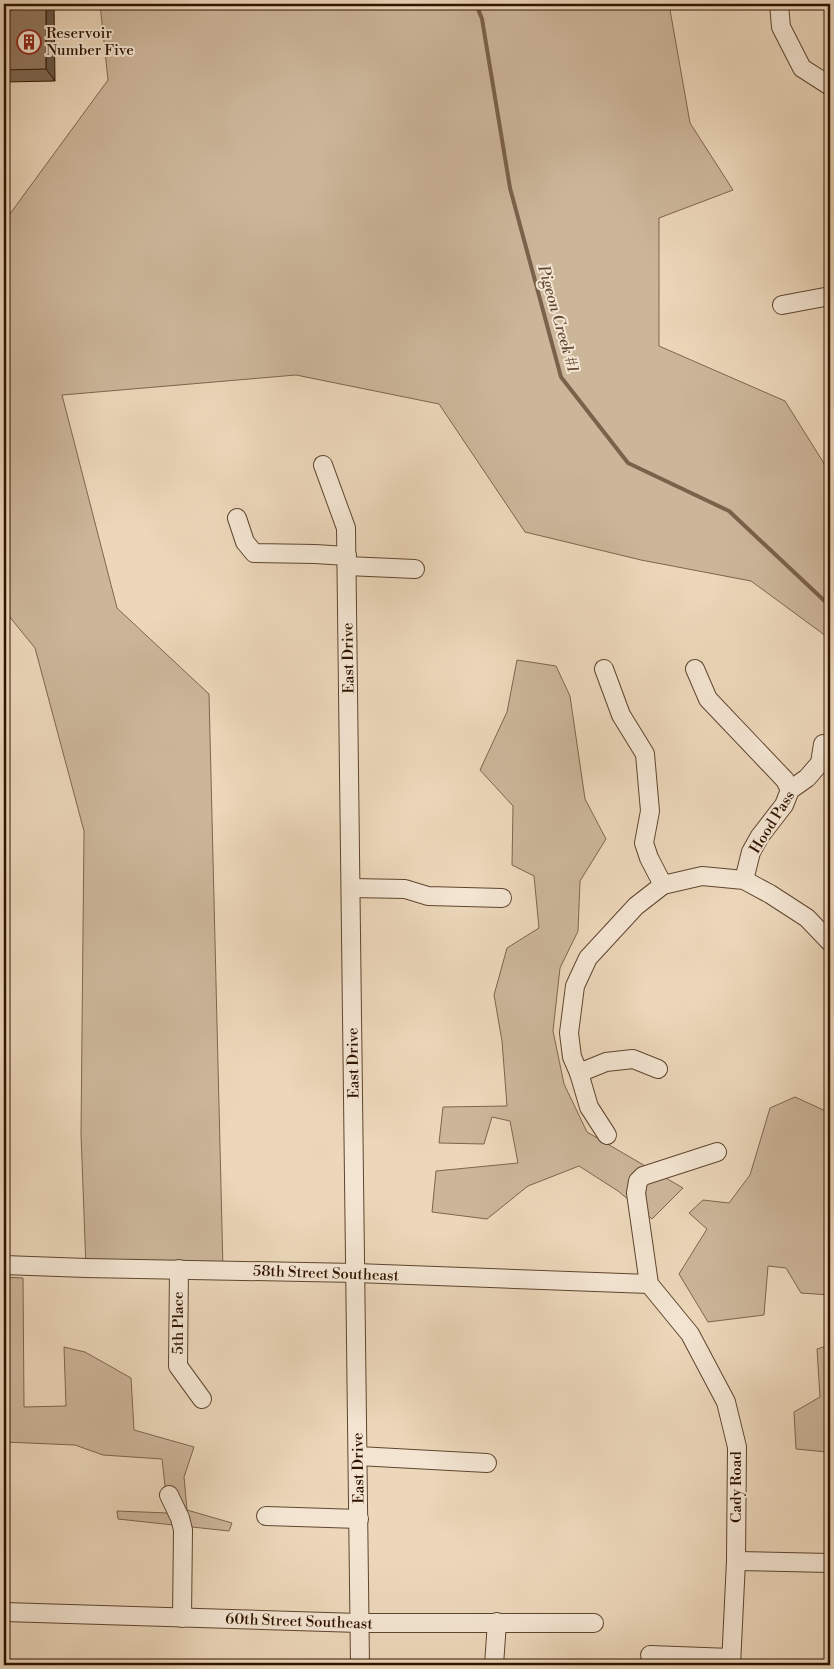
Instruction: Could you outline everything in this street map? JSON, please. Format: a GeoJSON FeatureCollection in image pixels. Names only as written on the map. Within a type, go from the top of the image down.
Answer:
{"type":"FeatureCollection","features":[{"type":"Feature","properties":{"kind":"street"},"geometry":{"type":"LineString","coordinates":[[779,4],[781,28],[802,68],[830,86]]}},
{"type":"Feature","properties":{"kind":"street"},"geometry":{"type":"LineString","coordinates":[[782,304],[830,296]]}},
{"type":"Feature","properties":{"kind":"street","name":"East Drive"},"geometry":{"type":"LineString","coordinates":[[323,465],[346,528],[360,1665]]}},
{"type":"Feature","properties":{"kind":"street"},"geometry":{"type":"LineString","coordinates":[[237,518],[245,542],[254,553],[315,554],[347,561],[415,569]]}},
{"type":"Feature","properties":{"kind":"street"},"geometry":{"type":"LineString","coordinates":[[604,669],[621,715],[645,754],[650,811],[644,843],[649,858],[663,885]]}},
{"type":"Feature","properties":{"kind":"street"},"geometry":{"type":"LineString","coordinates":[[695,669],[708,699],[785,780],[790,790]]}},
{"type":"Feature","properties":{"kind":"street","name":"Hood Pass"},"geometry":{"type":"LineString","coordinates":[[744,880],[751,852],[760,836],[784,806],[790,790],[807,778],[820,763],[823,744]]}},
{"type":"Feature","properties":{"kind":"street"},"geometry":{"type":"LineString","coordinates":[[607,1135],[589,1107],[572,1057],[569,1033],[575,986],[588,958],[636,906],[663,885],[702,876],[744,880],[770,894],[806,918],[829,937]]}},
{"type":"Feature","properties":{"kind":"street"},"geometry":{"type":"LineString","coordinates":[[351,888],[405,889],[428,896],[502,898]]}},
{"type":"Feature","properties":{"kind":"street"},"geometry":{"type":"LineString","coordinates":[[579,1073],[606,1062],[633,1059],[658,1069]]}},
{"type":"Feature","properties":{"kind":"street"},"geometry":{"type":"LineString","coordinates":[[649,1284],[636,1192],[638,1182],[643,1176],[717,1152]]}},
{"type":"Feature","properties":{"kind":"street","name":"58th Street Southeast"},"geometry":{"type":"LineString","coordinates":[[4,1265],[356,1273],[649,1284]]}},
{"type":"Feature","properties":{"kind":"street","name":"5th Place"},"geometry":{"type":"LineString","coordinates":[[179,1269],[178,1366],[202,1400]]}},
{"type":"Feature","properties":{"kind":"street","name":"Cady Road"},"geometry":{"type":"LineString","coordinates":[[649,1284],[690,1334],[726,1402],[737,1447],[736,1561],[731,1662]]}},
{"type":"Feature","properties":{"kind":"street"},"geometry":{"type":"LineString","coordinates":[[358,1456],[487,1462]]}},
{"type":"Feature","properties":{"kind":"street"},"geometry":{"type":"LineString","coordinates":[[169,1496],[180,1518],[183,1530],[182,1618]]}},
{"type":"Feature","properties":{"kind":"street"},"geometry":{"type":"LineString","coordinates":[[266,1516],[359,1520]]}},
{"type":"Feature","properties":{"kind":"street"},"geometry":{"type":"LineString","coordinates":[[736,1561],[830,1563]]}},
{"type":"Feature","properties":{"kind":"street","name":"60th Street Southeast"},"geometry":{"type":"LineString","coordinates":[[4,1612],[360,1623],[594,1623]]}},
{"type":"Feature","properties":{"kind":"street"},"geometry":{"type":"LineString","coordinates":[[494,1665],[497,1622]]}},
{"type":"Feature","properties":{"kind":"street"},"geometry":{"type":"LineString","coordinates":[[650,1655],[731,1662]]}},
{"type":"Feature","properties":{"kind":"shaded area"},"geometry":{"type":"Polygon","coordinates":[[[100,4],[669,4],[690,123],[733,190],[659,218],[659,346],[785,401],[830,473],[830,639],[751,581],[641,560],[525,532],[439,404],[296,375],[62,395],[117,608],[209,694],[223,1270],[86,1268],[81,1134],[84,831],[35,648],[4,610],[4,222],[108,80],[100,4]]]}},
{"type":"Feature","properties":{"kind":"shaded area"},"geometry":{"type":"Polygon","coordinates":[[[517,660],[556,666],[570,696],[585,799],[606,839],[580,881],[578,931],[560,968],[553,1031],[564,1084],[587,1132],[683,1188],[652,1219],[618,1191],[579,1166],[528,1186],[487,1219],[432,1212],[436,1171],[518,1163],[510,1121],[492,1117],[484,1144],[439,1143],[443,1107],[507,1106],[502,1041],[494,995],[507,948],[539,928],[534,876],[512,865],[513,806],[480,770],[507,712],[517,660]]]}},
{"type":"Feature","properties":{"kind":"shaded area"},"geometry":{"type":"Polygon","coordinates":[[[795,1097],[830,1113],[830,1295],[801,1293],[786,1268],[768,1266],[764,1315],[708,1322],[679,1274],[707,1229],[689,1213],[703,1200],[729,1203],[750,1175],[770,1108],[795,1097]]]}},
{"type":"Feature","properties":{"kind":"shaded area"},"geometry":{"type":"Polygon","coordinates":[[[4,1277],[23,1278],[24,1407],[66,1406],[64,1347],[85,1352],[131,1378],[134,1430],[194,1447],[184,1477],[187,1510],[232,1523],[229,1531],[118,1519],[117,1511],[168,1513],[162,1459],[103,1455],[75,1445],[4,1442],[4,1277]]]}},
{"type":"Feature","properties":{"kind":"shaded area"},"geometry":{"type":"Polygon","coordinates":[[[830,1345],[830,1502],[827,1452],[796,1449],[794,1412],[820,1397],[817,1349],[830,1345]]]}},
{"type":"Feature","properties":{"kind":"building","name":"Reservoir Number Five"},"geometry":{"type":"Polygon","coordinates":[[[4,4],[46,4],[46,69],[4,70],[4,4]]]}},
{"type":"Feature","properties":{"kind":"waterway","name":"Pigeon Creek #1"},"geometry":{"type":"LineString","coordinates":[[476,4],[482,19],[510,188],[561,377],[628,463],[729,511],[830,606]]}},
{"type":"Feature","properties":{"kind":"place","name":"Reservoir Number Five"},"geometry":{"type":"Point","coordinates":[29,42]}}]}
